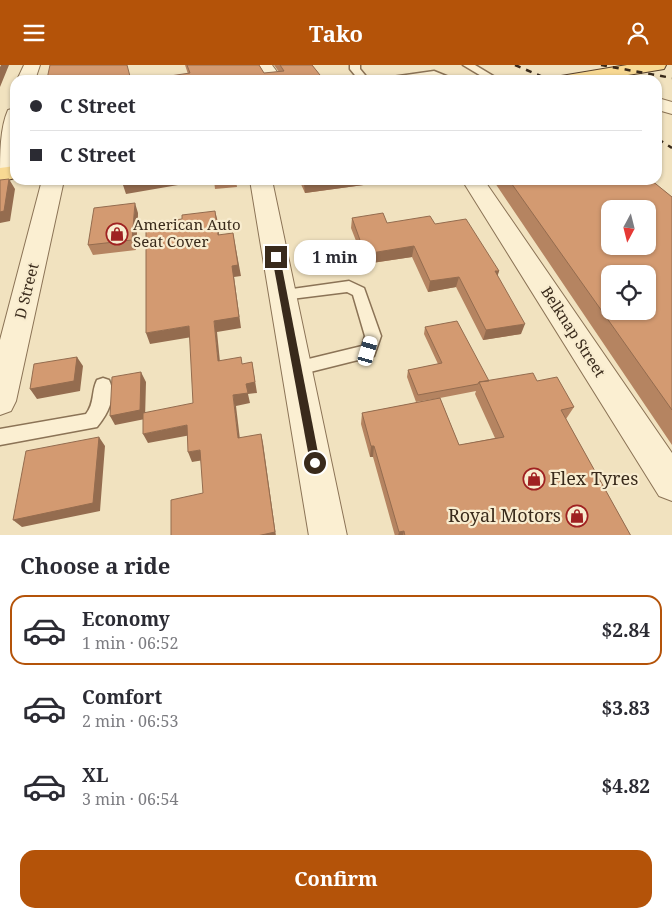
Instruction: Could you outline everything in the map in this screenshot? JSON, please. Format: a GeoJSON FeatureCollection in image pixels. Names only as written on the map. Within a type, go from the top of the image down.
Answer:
{"type":"FeatureCollection","features":[{"type":"Feature","properties":{"kind":"main road"},"geometry":{"type":"LineString","coordinates":[[605,75],[658,65]]}},
{"type":"Feature","properties":{"kind":"street"},"geometry":{"type":"LineString","coordinates":[[0,169],[9,124]]}},
{"type":"Feature","properties":{"kind":"street","name":"D Street"},"geometry":{"type":"LineString","coordinates":[[0,401],[52,185]]}},
{"type":"Feature","properties":{"kind":"street"},"geometry":{"type":"LineString","coordinates":[[262,185],[328,535]]}},
{"type":"Feature","properties":{"kind":"street","name":"Belknap Street"},"geometry":{"type":"LineString","coordinates":[[476,185],[672,484]]}},
{"type":"Feature","properties":{"kind":"lane"},"geometry":{"type":"LineString","coordinates":[[468,65],[486,75]]}},
{"type":"Feature","properties":{"kind":"lane"},"geometry":{"type":"LineString","coordinates":[[283,295],[349,286],[359,291],[373,336],[368,351],[298,368]]}},
{"type":"Feature","properties":{"kind":"lane"},"geometry":{"type":"LineString","coordinates":[[0,437],[91,421],[101,409],[103,385]]}},
{"type":"Feature","properties":{"kind":"building"},"geometry":{"type":"Polygon","coordinates":[[[50,65],[127,65],[130,75],[48,75],[50,65]]]}},
{"type":"Feature","properties":{"kind":"building"},"geometry":{"type":"Polygon","coordinates":[[[187,65],[259,65],[264,73],[284,71],[280,65],[312,65],[320,75],[177,75],[190,73],[187,65]]]}},
{"type":"Feature","properties":{"kind":"building"},"geometry":{"type":"Polygon","coordinates":[[[9,179],[4,211],[0,212],[0,180],[9,179]]]}},
{"type":"Feature","properties":{"kind":"building"},"geometry":{"type":"Polygon","coordinates":[[[513,185],[657,185],[672,197],[672,410],[608,320],[656,320],[656,265],[601,265],[601,310],[513,185]]]}},
{"type":"Feature","properties":{"kind":"building","name":"American Auto Seat Cover"},"geometry":{"type":"Polygon","coordinates":[[[135,203],[132,240],[88,245],[94,208],[135,203]]]}},
{"type":"Feature","properties":{"kind":"building"},"geometry":{"type":"Polygon","coordinates":[[[215,211],[218,235],[233,233],[238,265],[232,266],[239,317],[214,321],[218,361],[241,357],[242,364],[252,362],[255,382],[246,384],[248,393],[233,395],[238,438],[261,434],[275,532],[262,535],[171,535],[171,500],[203,493],[200,450],[188,452],[187,425],[143,434],[143,413],[193,403],[189,326],[146,333],[146,224],[182,219],[182,215],[215,211]]]}},
{"type":"Feature","properties":{"kind":"building"},"geometry":{"type":"Polygon","coordinates":[[[383,213],[387,223],[430,216],[435,224],[466,219],[499,271],[495,271],[525,324],[486,330],[459,277],[430,281],[414,246],[365,254],[352,218],[383,213]]]}},
{"type":"Feature","properties":{"kind":"building"},"geometry":{"type":"Polygon","coordinates":[[[457,321],[489,381],[418,395],[408,370],[442,363],[425,327],[457,321]]]}},
{"type":"Feature","properties":{"kind":"building"},"geometry":{"type":"Polygon","coordinates":[[[77,357],[74,381],[30,389],[34,364],[77,357]]]}},
{"type":"Feature","properties":{"kind":"building"},"geometry":{"type":"Polygon","coordinates":[[[141,372],[140,410],[110,416],[112,377],[141,372]]]}},
{"type":"Feature","properties":{"kind":"building"},"geometry":{"type":"Polygon","coordinates":[[[533,373],[537,381],[557,377],[574,407],[561,410],[630,535],[405,535],[404,531],[399,532],[374,446],[371,446],[362,413],[440,398],[459,445],[504,437],[479,382],[533,373]]]}},
{"type":"Feature","properties":{"kind":"building"},"geometry":{"type":"Polygon","coordinates":[[[99,437],[93,503],[13,520],[26,451],[99,437]]]}},
{"type":"Feature","properties":{"kind":"railway"},"geometry":{"type":"LineString","coordinates":[[515,65],[538,75]]}},
{"type":"Feature","properties":{"kind":"railway"},"geometry":{"type":"LineString","coordinates":[[601,65],[656,75]]}},
{"type":"Feature","properties":{"kind":"railway"},"geometry":{"type":"LineString","coordinates":[[662,76],[672,78]]}},
{"type":"Feature","properties":{"kind":"railway"},"geometry":{"type":"LineString","coordinates":[[662,142],[672,148]]}},
{"type":"Feature","properties":{"kind":"place","name":"American Auto Seat Cover"},"geometry":{"type":"Point","coordinates":[117,234]}},
{"type":"Feature","properties":{"kind":"place","name":"Flex Tyres"},"geometry":{"type":"Point","coordinates":[534,479]}},
{"type":"Feature","properties":{"kind":"place","name":"Royal Motors"},"geometry":{"type":"Point","coordinates":[577,516]}},
{"type":"Feature","properties":{"kind":"route"},"geometry":{"type":"LineString","coordinates":[[276,257],[315,463]]}}]}
